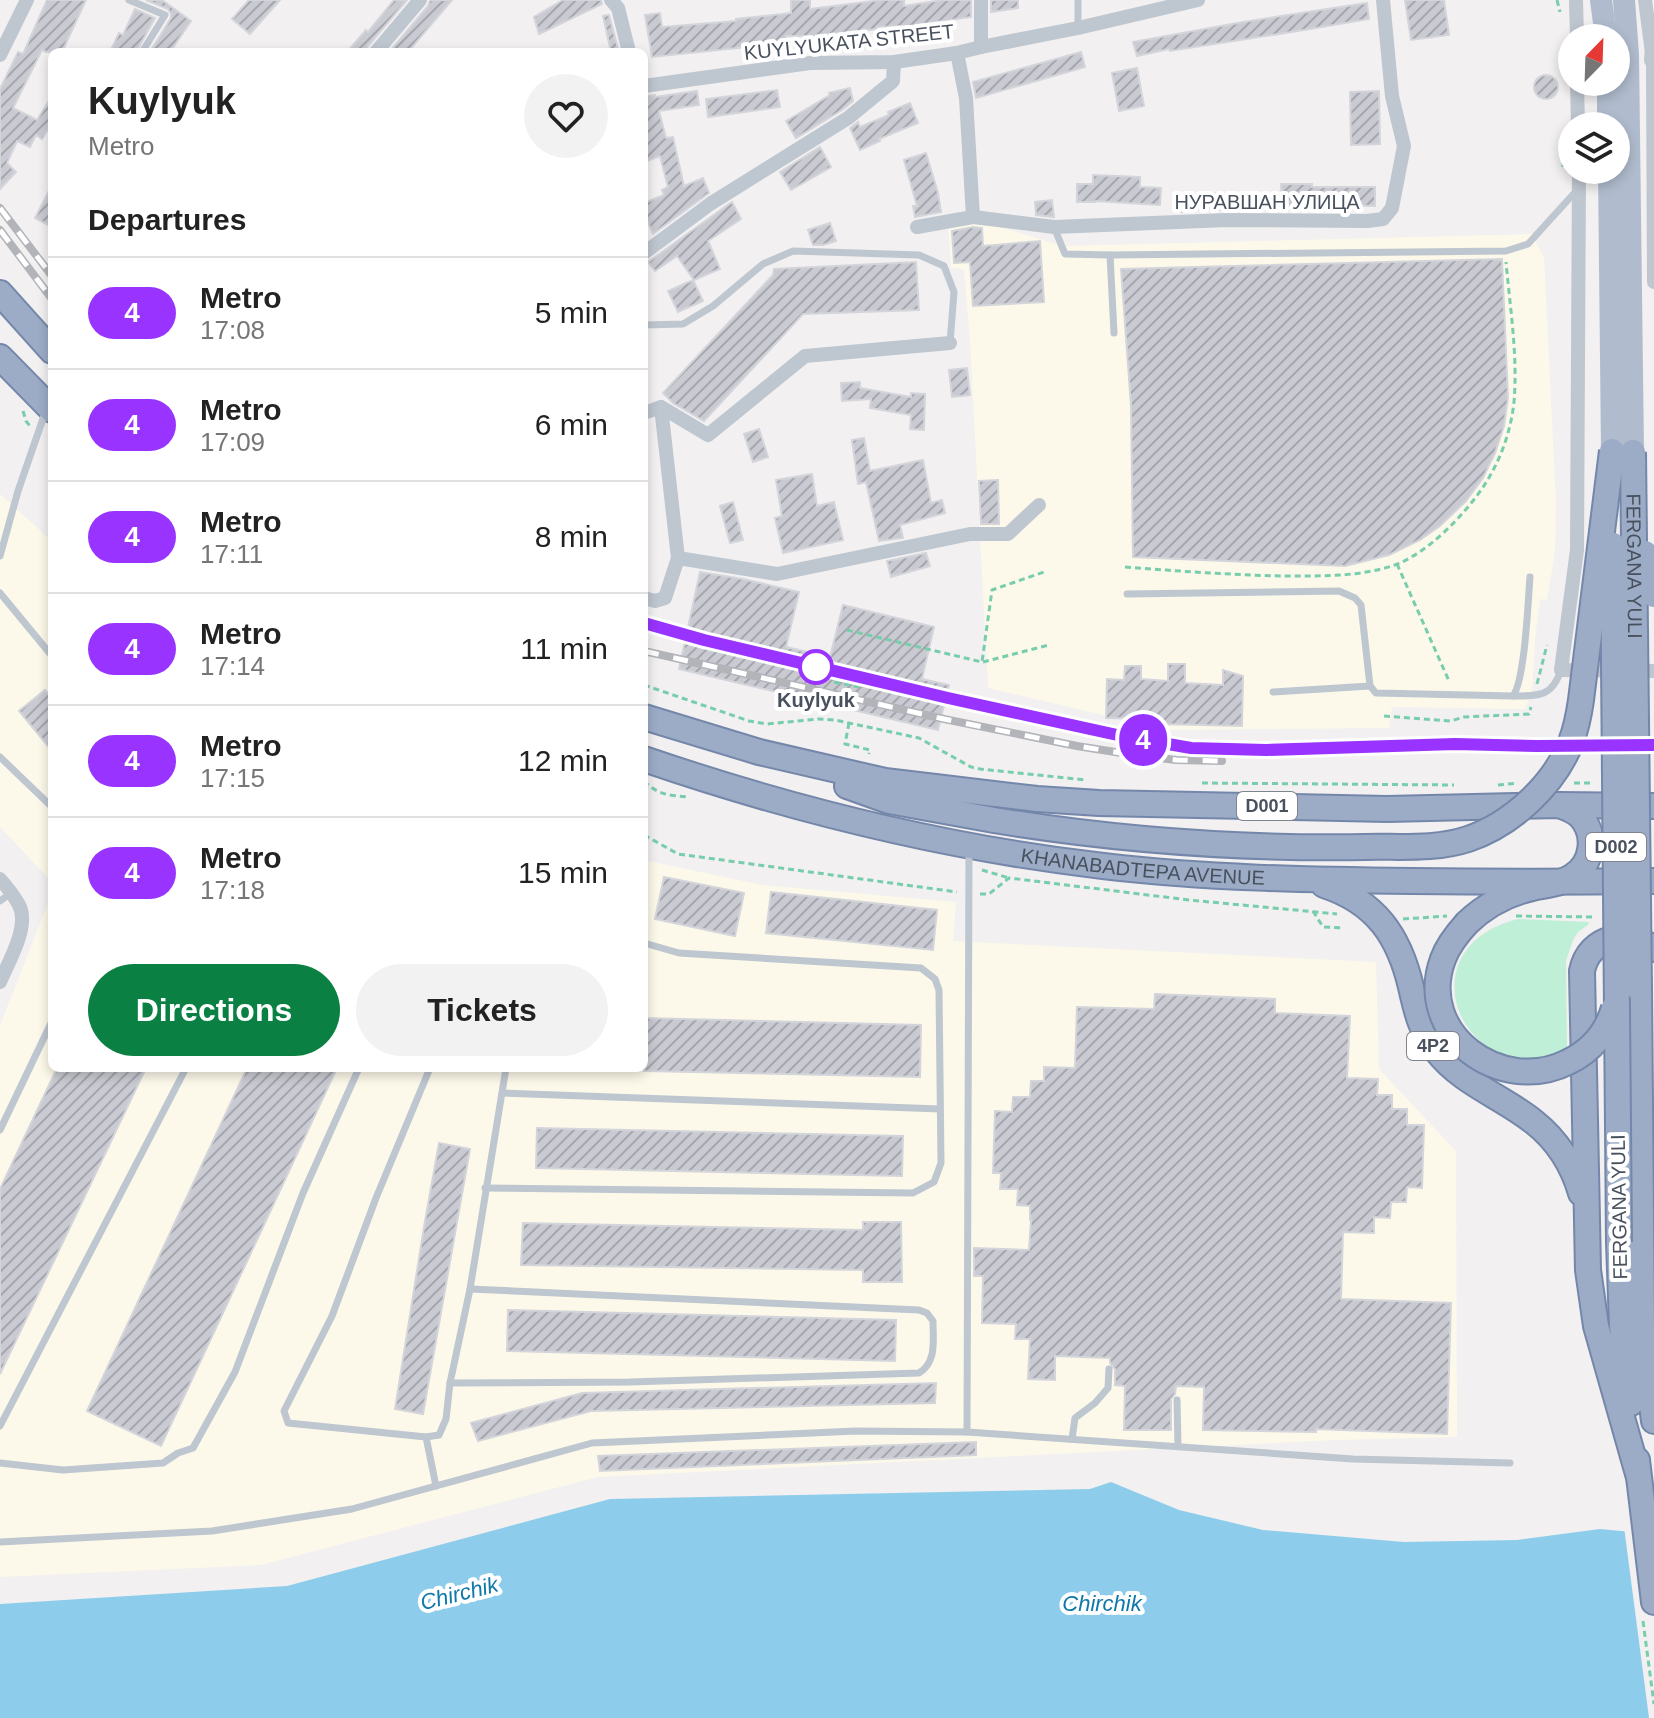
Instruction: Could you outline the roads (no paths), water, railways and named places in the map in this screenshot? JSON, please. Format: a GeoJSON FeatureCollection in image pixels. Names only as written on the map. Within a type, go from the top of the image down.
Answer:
{"type":"FeatureCollection","features":[{"type":"Feature","properties":{"kind":"highway"},"geometry":{"type":"LineString","coordinates":[[0,293],[48,343]]}},
{"type":"Feature","properties":{"kind":"highway"},"geometry":{"type":"LineString","coordinates":[[0,357],[48,406]]}},
{"type":"Feature","properties":{"kind":"highway"},"geometry":{"type":"LineString","coordinates":[[1622,451],[1654,595]]}},
{"type":"Feature","properties":{"kind":"highway"},"geometry":{"type":"LineString","coordinates":[[728,744],[889,801],[1042,828],[1236,845],[1332,848],[1419,846],[1471,838],[1518,811],[1542,788],[1562,762],[1574,733],[1622,451]]}},
{"type":"Feature","properties":{"kind":"highway","name":"FERGANA YULI"},"geometry":{"type":"LineString","coordinates":[[1622,451],[1630,1242],[1622,1326],[1638,1474]]}},
{"type":"Feature","properties":{"kind":"highway","name":"D001"},"geometry":{"type":"LineString","coordinates":[[648,718],[728,744],[885,781],[1037,799],[1387,809],[1654,806]]}},
{"type":"Feature","properties":{"kind":"highway","name":"KHANABADTEPA AVENUE"},"geometry":{"type":"LineString","coordinates":[[648,760],[814,812],[969,846],[1103,866],[1286,880],[1654,881]]}},
{"type":"Feature","properties":{"kind":"highway"},"geometry":{"type":"LineString","coordinates":[[1559,805],[1572,809],[1583,818],[1592,844],[1589,858],[1571,878],[1504,896],[1486,907],[1455,937],[1443,960],[1439,977],[1441,1006],[1449,1027],[1473,1055],[1513,1072],[1555,1068],[1576,1058],[1603,1033],[1628,989],[1654,1028]]}},
{"type":"Feature","properties":{"kind":"highway","name":"4P2"},"geometry":{"type":"LineString","coordinates":[[1286,880],[1323,885],[1368,909],[1387,928],[1403,959],[1419,1018],[1433,1047],[1467,1080],[1533,1121],[1564,1156],[1581,1193],[1587,1221],[1588,1270],[1596,1326],[1638,1474]]}},
{"type":"Feature","properties":{"kind":"highway"},"geometry":{"type":"LineString","coordinates":[[1587,1221],[1582,971],[1596,947],[1610,939],[1634,938],[1654,949]]}},
{"type":"Feature","properties":{"kind":"highway","name":"FERGANA YULI"},"geometry":{"type":"LineString","coordinates":[[1630,1242],[1654,1421]]}},
{"type":"Feature","properties":{"kind":"highway","name":"D002"},"geometry":{"type":"LineString","coordinates":[[1638,1474],[1654,1602]]}},
{"type":"Feature","properties":{"kind":"main road"},"geometry":{"type":"LineString","coordinates":[[1601,0],[1604,24]]}},
{"type":"Feature","properties":{"kind":"main road","name":"FERGANA YULI"},"geometry":{"type":"LineString","coordinates":[[1622,451],[1628,54],[1624,0]]}},
{"type":"Feature","properties":{"kind":"main road","name":"FERGANA YULI"},"geometry":{"type":"LineString","coordinates":[[1610,184],[1622,451]]}},
{"type":"Feature","properties":{"kind":"street"},"geometry":{"type":"LineString","coordinates":[[0,55],[27,0]]}},
{"type":"Feature","properties":{"kind":"street"},"geometry":{"type":"LineString","coordinates":[[379,48],[420,0]]}},
{"type":"Feature","properties":{"kind":"street"},"geometry":{"type":"LineString","coordinates":[[611,0],[618,8],[628,48]]}},
{"type":"Feature","properties":{"kind":"street"},"geometry":{"type":"LineString","coordinates":[[981,0],[981,47]]}},
{"type":"Feature","properties":{"kind":"street","name":"KUYLYUKATA STREET"},"geometry":{"type":"LineString","coordinates":[[648,85],[810,63],[894,62],[957,53],[1198,0]]}},
{"type":"Feature","properties":{"kind":"street","name":"НУРАВШАН УЛИЦА"},"geometry":{"type":"LineString","coordinates":[[917,227],[973,217],[1054,227],[1227,220],[1383,219],[1392,208],[1404,146],[1392,96],[1383,0]]}},
{"type":"Feature","properties":{"kind":"street"},"geometry":{"type":"LineString","coordinates":[[1573,24],[1576,0]]}},
{"type":"Feature","properties":{"kind":"street"},"geometry":{"type":"LineString","coordinates":[[1645,0],[1653,54],[1654,282]]}},
{"type":"Feature","properties":{"kind":"street"},"geometry":{"type":"LineString","coordinates":[[957,53],[966,98],[973,217]]}},
{"type":"Feature","properties":{"kind":"street"},"geometry":{"type":"LineString","coordinates":[[648,250],[710,204],[848,118],[893,81],[894,62]]}},
{"type":"Feature","properties":{"kind":"street"},"geometry":{"type":"LineString","coordinates":[[1580,184],[1577,550],[1561,670],[1654,671]]}},
{"type":"Feature","properties":{"kind":"street"},"geometry":{"type":"LineString","coordinates":[[661,407],[708,435],[805,356],[950,343]]}},
{"type":"Feature","properties":{"kind":"street"},"geometry":{"type":"LineString","coordinates":[[648,412],[661,407]]}},
{"type":"Feature","properties":{"kind":"street"},"geometry":{"type":"LineString","coordinates":[[648,599],[665,598],[678,558],[661,407]]}},
{"type":"Feature","properties":{"kind":"street"},"geometry":{"type":"LineString","coordinates":[[678,558],[777,574],[970,534],[1008,534],[1039,505]]}},
{"type":"Feature","properties":{"kind":"street"},"geometry":{"type":"LineString","coordinates":[[1577,550],[1592,570],[1615,581],[1632,579],[1643,573],[1654,560]]}},
{"type":"Feature","properties":{"kind":"street"},"geometry":{"type":"LineString","coordinates":[[0,879],[6,897],[21,909],[23,921],[0,982]]}},
{"type":"Feature","properties":{"kind":"lane"},"geometry":{"type":"LineString","coordinates":[[129,0],[165,15],[144,48]]}},
{"type":"Feature","properties":{"kind":"lane"},"geometry":{"type":"LineString","coordinates":[[1078,0],[1078,28]]}},
{"type":"Feature","properties":{"kind":"lane"},"geometry":{"type":"LineString","coordinates":[[1054,227],[1065,254],[1506,251],[1528,244],[1580,187]]}},
{"type":"Feature","properties":{"kind":"lane"},"geometry":{"type":"LineString","coordinates":[[648,325],[683,324],[713,306],[763,264],[793,251],[919,255],[944,266],[954,292],[950,343]]}},
{"type":"Feature","properties":{"kind":"lane"},"geometry":{"type":"LineString","coordinates":[[1110,255],[1114,333]]}},
{"type":"Feature","properties":{"kind":"lane"},"geometry":{"type":"LineString","coordinates":[[0,556],[18,491],[48,412]]}},
{"type":"Feature","properties":{"kind":"lane"},"geometry":{"type":"LineString","coordinates":[[1513,696],[1517,692],[1522,664],[1530,577]]}},
{"type":"Feature","properties":{"kind":"lane"},"geometry":{"type":"LineString","coordinates":[[1127,594],[1339,591],[1355,598],[1361,605],[1370,686],[1376,693],[1534,696],[1556,684],[1561,670]]}},
{"type":"Feature","properties":{"kind":"lane"},"geometry":{"type":"LineString","coordinates":[[0,593],[48,651]]}},
{"type":"Feature","properties":{"kind":"lane"},"geometry":{"type":"LineString","coordinates":[[1273,692],[1370,686]]}},
{"type":"Feature","properties":{"kind":"lane"},"geometry":{"type":"LineString","coordinates":[[0,757],[48,803]]}},
{"type":"Feature","properties":{"kind":"lane"},"geometry":{"type":"LineString","coordinates":[[967,1432],[969,846]]}},
{"type":"Feature","properties":{"kind":"lane"},"geometry":{"type":"LineString","coordinates":[[485,1188],[913,1193],[934,1182],[941,1163],[939,990],[935,979],[921,968],[679,953],[648,944]]}},
{"type":"Feature","properties":{"kind":"lane"},"geometry":{"type":"LineString","coordinates":[[0,1130],[48,1029]]}},
{"type":"Feature","properties":{"kind":"lane"},"geometry":{"type":"LineString","coordinates":[[0,1426],[184,1072]]}},
{"type":"Feature","properties":{"kind":"lane"},"geometry":{"type":"LineString","coordinates":[[0,1463],[63,1470],[163,1463],[193,1448],[235,1372],[303,1193],[357,1072]]}},
{"type":"Feature","properties":{"kind":"lane"},"geometry":{"type":"LineString","coordinates":[[428,1072],[376,1198],[332,1316],[284,1411],[288,1423],[426,1437],[439,1435],[446,1419],[450,1383],[470,1289],[505,1072]]}},
{"type":"Feature","properties":{"kind":"lane"},"geometry":{"type":"LineString","coordinates":[[502,1093],[940,1109]]}},
{"type":"Feature","properties":{"kind":"lane"},"geometry":{"type":"LineString","coordinates":[[450,1383],[630,1382],[919,1373],[928,1367],[932,1358],[933,1321],[927,1313],[919,1310],[470,1289]]}},
{"type":"Feature","properties":{"kind":"lane"},"geometry":{"type":"LineString","coordinates":[[1072,1439],[1075,1418],[1108,1388],[1109,1369]]}},
{"type":"Feature","properties":{"kind":"lane"},"geometry":{"type":"LineString","coordinates":[[1177,1400],[1178,1446]]}},
{"type":"Feature","properties":{"kind":"lane"},"geometry":{"type":"LineString","coordinates":[[0,1542],[212,1531],[352,1509],[592,1443],[856,1431],[967,1432],[1353,1459],[1510,1463]]}},
{"type":"Feature","properties":{"kind":"lane"},"geometry":{"type":"LineString","coordinates":[[426,1437],[436,1486]]}},
{"type":"Feature","properties":{"kind":"water","name":"Chirchik"},"geometry":{"type":"Polygon","coordinates":[[[1111,1482],[1179,1510],[1263,1530],[1404,1542],[1517,1540],[1600,1529],[1654,1534],[1654,1718],[0,1718],[0,1604],[287,1586],[610,1499],[1090,1489],[1111,1482]]]}},
{"type":"Feature","properties":{"kind":"railway"},"geometry":{"type":"LineString","coordinates":[[0,208],[48,271]]}},
{"type":"Feature","properties":{"kind":"railway"},"geometry":{"type":"LineString","coordinates":[[0,230],[48,294]]}},
{"type":"Feature","properties":{"kind":"railway"},"geometry":{"type":"LineString","coordinates":[[648,624],[948,698],[1191,748],[1654,745]]}},
{"type":"Feature","properties":{"kind":"railway"},"geometry":{"type":"LineString","coordinates":[[648,652],[1077,746],[1176,760],[1222,761]]}},
{"type":"Feature","properties":{"kind":"metro line","name":"4"},"geometry":{"type":"LineString","coordinates":[[648,624],[948,698],[1191,748],[1266,750],[1455,744],[1654,745]]}},
{"type":"Feature","properties":{"kind":"place","name":"Kuylyuk"},"geometry":{"type":"Point","coordinates":[816,667]}}]}
